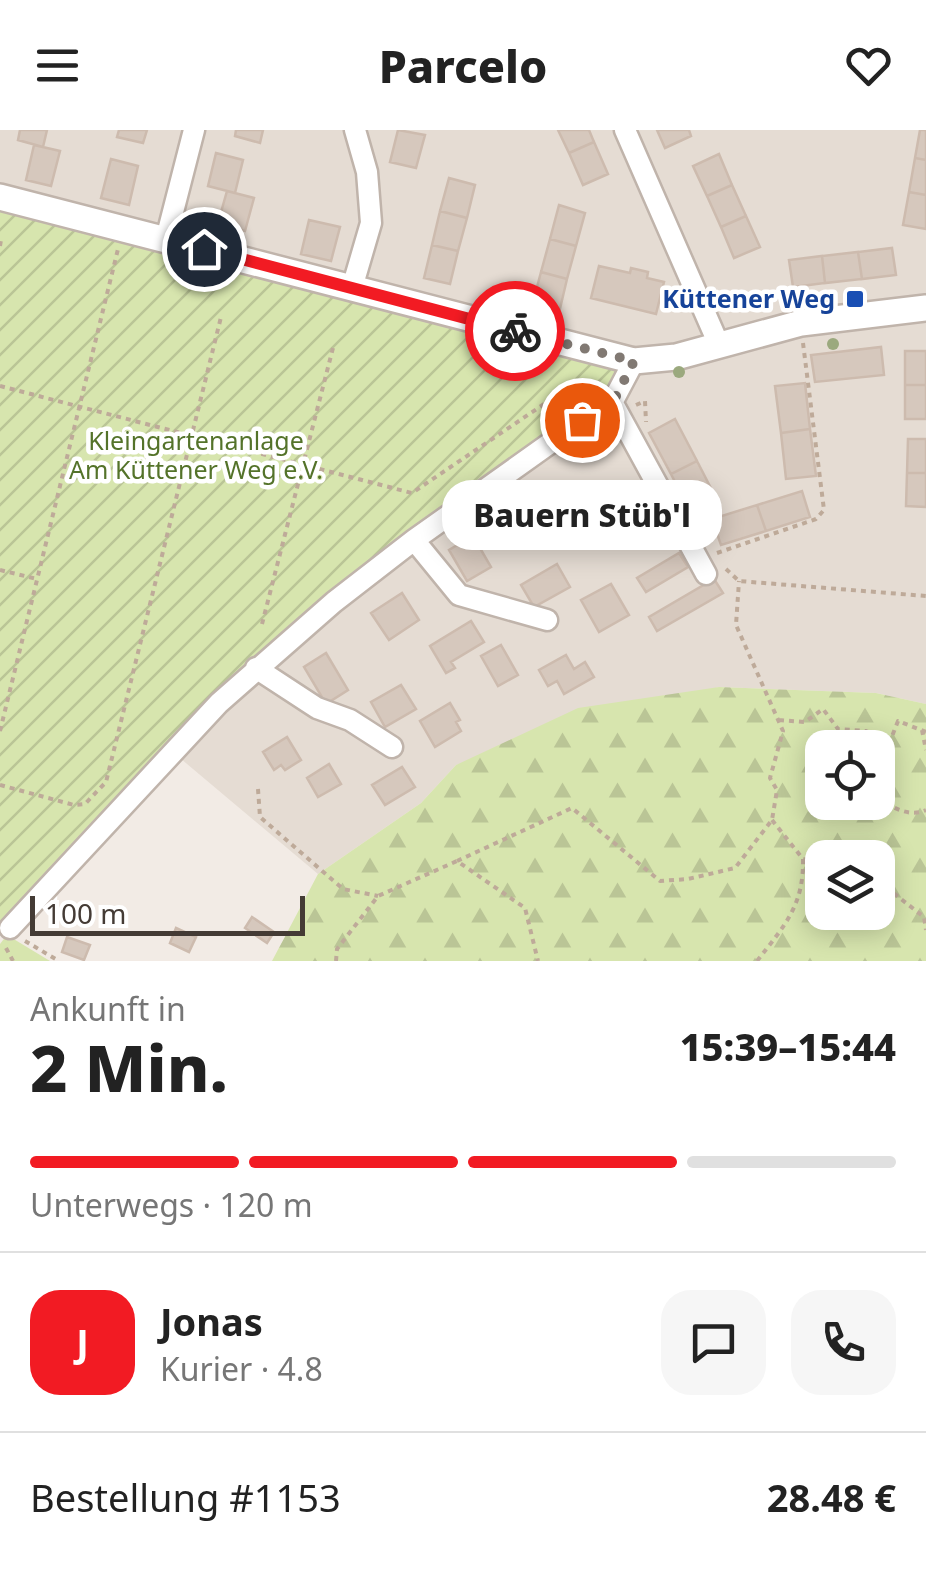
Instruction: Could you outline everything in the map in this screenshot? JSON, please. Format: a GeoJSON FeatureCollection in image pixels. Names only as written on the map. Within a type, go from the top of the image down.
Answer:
{"type":"FeatureCollection","features":[{"type":"Feature","properties":{"kind":"street"},"geometry":{"type":"LineString","coordinates":[[166,239],[194,130]]}},
{"type":"Feature","properties":{"kind":"street"},"geometry":{"type":"LineString","coordinates":[[352,288],[371,223],[367,172],[355,130]]}},
{"type":"Feature","properties":{"kind":"street"},"geometry":{"type":"LineString","coordinates":[[624,130],[718,344]]}},
{"type":"Feature","properties":{"kind":"street"},"geometry":{"type":"LineString","coordinates":[[0,197],[634,361],[661,360],[801,323],[926,308]]}},
{"type":"Feature","properties":{"kind":"street"},"geometry":{"type":"LineString","coordinates":[[10,928],[256,668],[414,540],[614,406],[634,361]]}},
{"type":"Feature","properties":{"kind":"street"},"geometry":{"type":"LineString","coordinates":[[614,406],[707,567]]}},
{"type":"Feature","properties":{"kind":"street"},"geometry":{"type":"LineString","coordinates":[[414,540],[459,596],[547,620]]}},
{"type":"Feature","properties":{"kind":"street"},"geometry":{"type":"LineString","coordinates":[[256,668],[318,708],[350,720],[392,747]]}},
{"type":"Feature","properties":{"kind":"path"},"geometry":{"type":"LineString","coordinates":[[0,730],[118,248]]}},
{"type":"Feature","properties":{"kind":"path"},"geometry":{"type":"LineString","coordinates":[[0,786],[74,805],[85,804],[106,782],[221,318]]}},
{"type":"Feature","properties":{"kind":"path"},"geometry":{"type":"LineString","coordinates":[[707,567],[816,519],[824,510],[801,323]]}},
{"type":"Feature","properties":{"kind":"path"},"geometry":{"type":"LineString","coordinates":[[262,624],[334,344]]}},
{"type":"Feature","properties":{"kind":"path"},"geometry":{"type":"LineString","coordinates":[[0,386],[412,493],[556,396]]}},
{"type":"Feature","properties":{"kind":"path"},"geometry":{"type":"LineString","coordinates":[[614,406],[644,401],[647,438]]}},
{"type":"Feature","properties":{"kind":"path"},"geometry":{"type":"LineString","coordinates":[[707,567],[725,568],[739,581],[926,596]]}},
{"type":"Feature","properties":{"kind":"path"},"geometry":{"type":"LineString","coordinates":[[0,570],[37,579]]}},
{"type":"Feature","properties":{"kind":"path"},"geometry":{"type":"LineString","coordinates":[[336,961],[337,950],[378,896],[572,808],[660,881],[735,868],[772,820],[777,790],[770,778],[783,732],[736,625],[739,581]]}},
{"type":"Feature","properties":{"kind":"path"},"geometry":{"type":"LineString","coordinates":[[778,720],[804,722],[823,709],[838,729],[852,730]]}},
{"type":"Feature","properties":{"kind":"path"},"geometry":{"type":"LineString","coordinates":[[894,730],[898,721],[924,731],[926,750]]}},
{"type":"Feature","properties":{"kind":"path"},"geometry":{"type":"LineString","coordinates":[[258,789],[260,817],[272,828],[343,889],[378,896]]}},
{"type":"Feature","properties":{"kind":"path"},"geometry":{"type":"LineString","coordinates":[[895,809],[919,814],[926,810]]}},
{"type":"Feature","properties":{"kind":"path"},"geometry":{"type":"LineString","coordinates":[[757,961],[792,918],[803,878],[802,859],[772,820]]}},
{"type":"Feature","properties":{"kind":"path"},"geometry":{"type":"LineString","coordinates":[[457,861],[525,908],[538,961]]}},
{"type":"Feature","properties":{"kind":"path"},"geometry":{"type":"LineString","coordinates":[[895,894],[924,918],[926,930]]}},
{"type":"Feature","properties":{"kind":"path"},"geometry":{"type":"LineString","coordinates":[[10,928],[34,948],[60,961]]}},
{"type":"Feature","properties":{"kind":"shaded area"},"geometry":{"type":"Polygon","coordinates":[[[0,130],[926,130],[926,704],[876,693],[719,687],[456,765],[421,803],[318,874],[168,748],[0,204],[0,130]]]}},
{"type":"Feature","properties":{"kind":"green space","name":"Kleingartenanlage Am Küttener Weg e.V."},"geometry":{"type":"Polygon","coordinates":[[[0,204],[623,366],[614,387],[214,699],[0,929],[0,204]]]}},
{"type":"Feature","properties":{"kind":"green space"},"geometry":{"type":"Polygon","coordinates":[[[719,687],[876,693],[926,704],[926,961],[272,961],[318,874],[421,803],[456,765],[578,708],[719,687]]]}},
{"type":"Feature","properties":{"kind":"green space"},"geometry":{"type":"Polygon","coordinates":[[[7,935],[50,961],[0,961],[0,944],[7,935]]]}},
{"type":"Feature","properties":{"kind":"building"},"geometry":{"type":"Polygon","coordinates":[[[20,130],[47,130],[43,147],[18,140],[20,130]]]}},
{"type":"Feature","properties":{"kind":"building"},"geometry":{"type":"Polygon","coordinates":[[[119,130],[147,130],[143,143],[117,137],[119,130]]]}},
{"type":"Feature","properties":{"kind":"building"},"geometry":{"type":"Polygon","coordinates":[[[236,130],[263,130],[260,143],[235,136],[236,130]]]}},
{"type":"Feature","properties":{"kind":"building"},"geometry":{"type":"Polygon","coordinates":[[[398,130],[425,135],[416,168],[390,162],[398,130]]]}},
{"type":"Feature","properties":{"kind":"building"},"geometry":{"type":"Polygon","coordinates":[[[558,130],[589,130],[594,142],[569,153],[558,130]]]}},
{"type":"Feature","properties":{"kind":"building"},"geometry":{"type":"Polygon","coordinates":[[[657,130],[689,130],[691,136],[665,148],[657,130]]]}},
{"type":"Feature","properties":{"kind":"building"},"geometry":{"type":"Polygon","coordinates":[[[920,130],[926,130],[926,160],[915,158],[920,130]]]}},
{"type":"Feature","properties":{"kind":"building"},"geometry":{"type":"Polygon","coordinates":[[[594,142],[608,174],[583,185],[569,153],[594,142]]]}},
{"type":"Feature","properties":{"kind":"building"},"geometry":{"type":"Polygon","coordinates":[[[34,145],[60,151],[51,186],[26,180],[34,145]]]}},
{"type":"Feature","properties":{"kind":"building"},"geometry":{"type":"Polygon","coordinates":[[[216,153],[243,160],[235,193],[208,186],[216,153]]]}},
{"type":"Feature","properties":{"kind":"building"},"geometry":{"type":"Polygon","coordinates":[[[719,154],[732,185],[707,196],[693,166],[719,154]]]}},
{"type":"Feature","properties":{"kind":"building"},"geometry":{"type":"Polygon","coordinates":[[[915,158],[926,160],[926,195],[909,192],[915,158]]]}},
{"type":"Feature","properties":{"kind":"building"},"geometry":{"type":"Polygon","coordinates":[[[111,159],[138,166],[129,205],[101,198],[111,159]]]}},
{"type":"Feature","properties":{"kind":"building"},"geometry":{"type":"Polygon","coordinates":[[[449,178],[475,185],[467,218],[440,211],[449,178]]]}},
{"type":"Feature","properties":{"kind":"building"},"geometry":{"type":"Polygon","coordinates":[[[732,185],[746,216],[721,227],[707,196],[732,185]]]}},
{"type":"Feature","properties":{"kind":"building"},"geometry":{"type":"Polygon","coordinates":[[[227,191],[254,198],[245,231],[218,223],[227,191]]]}},
{"type":"Feature","properties":{"kind":"building"},"geometry":{"type":"Polygon","coordinates":[[[909,192],[926,195],[926,229],[903,225],[909,192]]]}},
{"type":"Feature","properties":{"kind":"building"},"geometry":{"type":"Polygon","coordinates":[[[559,205],[585,213],[576,246],[550,239],[559,205]]]}},
{"type":"Feature","properties":{"kind":"building"},"geometry":{"type":"Polygon","coordinates":[[[440,211],[467,218],[458,251],[432,245],[440,211]]]}},
{"type":"Feature","properties":{"kind":"building"},"geometry":{"type":"Polygon","coordinates":[[[746,216],[760,247],[734,258],[721,227],[746,216]]]}},
{"type":"Feature","properties":{"kind":"building"},"geometry":{"type":"Polygon","coordinates":[[[309,220],[340,227],[331,261],[301,254],[309,220]]]}},
{"type":"Feature","properties":{"kind":"building"},"geometry":{"type":"Polygon","coordinates":[[[550,239],[576,246],[567,279],[541,272],[550,239]]]}},
{"type":"Feature","properties":{"kind":"building"},"geometry":{"type":"Polygon","coordinates":[[[432,245],[458,251],[450,284],[424,278],[432,245]]]}},
{"type":"Feature","properties":{"kind":"building"},"geometry":{"type":"Polygon","coordinates":[[[892,248],[896,275],[862,279],[858,252],[892,248]]]}},
{"type":"Feature","properties":{"kind":"building"},"geometry":{"type":"Polygon","coordinates":[[[858,252],[862,279],[825,283],[822,256],[858,252]]]}},
{"type":"Feature","properties":{"kind":"building"},"geometry":{"type":"Polygon","coordinates":[[[822,256],[825,283],[793,287],[789,260],[822,256]]]}},
{"type":"Feature","properties":{"kind":"building"},"geometry":{"type":"Polygon","coordinates":[[[599,266],[630,273],[631,268],[648,272],[647,278],[664,282],[656,314],[591,298],[599,266]]]}},
{"type":"Feature","properties":{"kind":"building"},"geometry":{"type":"Polygon","coordinates":[[[541,272],[567,279],[559,313],[532,306],[541,272]]]}},
{"type":"Feature","properties":{"kind":"building"},"geometry":{"type":"Polygon","coordinates":[[[881,347],[884,375],[815,382],[811,355],[881,347]]]}},
{"type":"Feature","properties":{"kind":"building"},"geometry":{"type":"Polygon","coordinates":[[[905,351],[926,351],[926,385],[905,385],[905,351]]]}},
{"type":"Feature","properties":{"kind":"building"},"geometry":{"type":"Polygon","coordinates":[[[805,383],[810,429],[781,433],[775,386],[805,383]]]}},
{"type":"Feature","properties":{"kind":"building"},"geometry":{"type":"Polygon","coordinates":[[[905,385],[926,385],[926,419],[905,419],[905,385]]]}},
{"type":"Feature","properties":{"kind":"building"},"geometry":{"type":"Polygon","coordinates":[[[675,419],[697,461],[671,474],[649,433],[675,419]]]}},
{"type":"Feature","properties":{"kind":"building"},"geometry":{"type":"Polygon","coordinates":[[[810,429],[816,476],[786,479],[781,433],[810,429]]]}},
{"type":"Feature","properties":{"kind":"building"},"geometry":{"type":"Polygon","coordinates":[[[908,439],[926,439],[926,473],[907,473],[908,439]]]}},
{"type":"Feature","properties":{"kind":"building"},"geometry":{"type":"Polygon","coordinates":[[[697,461],[718,502],[692,515],[671,474],[697,461]]]}},
{"type":"Feature","properties":{"kind":"building"},"geometry":{"type":"Polygon","coordinates":[[[907,473],[926,473],[926,507],[906,506],[907,473]]]}},
{"type":"Feature","properties":{"kind":"building"},"geometry":{"type":"Polygon","coordinates":[[[609,483],[615,494],[593,507],[599,517],[586,524],[573,502],[609,483]]]}},
{"type":"Feature","properties":{"kind":"building"},"geometry":{"type":"Polygon","coordinates":[[[802,491],[810,517],[766,531],[757,505],[802,491]]]}},
{"type":"Feature","properties":{"kind":"building"},"geometry":{"type":"Polygon","coordinates":[[[530,501],[537,515],[533,517],[544,536],[525,547],[506,515],[530,501]]]}},
{"type":"Feature","properties":{"kind":"building"},"geometry":{"type":"Polygon","coordinates":[[[757,505],[766,531],[721,545],[712,519],[757,505]]]}},
{"type":"Feature","properties":{"kind":"building"},"geometry":{"type":"Polygon","coordinates":[[[473,536],[491,567],[467,581],[449,550],[473,536]]]}},
{"type":"Feature","properties":{"kind":"building"},"geometry":{"type":"Polygon","coordinates":[[[679,553],[688,567],[646,592],[637,578],[679,553]]]}},
{"type":"Feature","properties":{"kind":"building"},"geometry":{"type":"Polygon","coordinates":[[[557,564],[570,587],[534,607],[521,585],[557,564]]]}},
{"type":"Feature","properties":{"kind":"building"},"geometry":{"type":"Polygon","coordinates":[[[714,579],[723,593],[657,631],[649,617],[714,579]]]}},
{"type":"Feature","properties":{"kind":"building"},"geometry":{"type":"Polygon","coordinates":[[[611,584],[629,615],[599,632],[581,600],[611,584]]]}},
{"type":"Feature","properties":{"kind":"building"},"geometry":{"type":"Polygon","coordinates":[[[402,593],[419,620],[389,640],[371,613],[402,593]]]}},
{"type":"Feature","properties":{"kind":"building"},"geometry":{"type":"Polygon","coordinates":[[[471,621],[484,642],[451,662],[455,668],[446,673],[430,646],[471,621]]]}},
{"type":"Feature","properties":{"kind":"building"},"geometry":{"type":"Polygon","coordinates":[[[501,645],[518,675],[498,686],[481,656],[501,645]]]}},
{"type":"Feature","properties":{"kind":"building"},"geometry":{"type":"Polygon","coordinates":[[[326,653],[348,690],[326,704],[304,667],[326,653]]]}},
{"type":"Feature","properties":{"kind":"building"},"geometry":{"type":"Polygon","coordinates":[[[566,655],[574,669],[585,662],[594,677],[564,694],[557,681],[548,686],[539,670],[566,655]]]}},
{"type":"Feature","properties":{"kind":"building"},"geometry":{"type":"Polygon","coordinates":[[[401,685],[416,709],[385,727],[371,702],[401,685]]]}},
{"type":"Feature","properties":{"kind":"building"},"geometry":{"type":"Polygon","coordinates":[[[450,703],[460,720],[456,722],[461,731],[435,747],[420,721],[450,703]]]}},
{"type":"Feature","properties":{"kind":"building"},"geometry":{"type":"Polygon","coordinates":[[[287,737],[301,760],[285,770],[281,765],[274,770],[263,752],[287,737]]]}},
{"type":"Feature","properties":{"kind":"building"},"geometry":{"type":"Polygon","coordinates":[[[329,764],[341,784],[318,797],[307,778],[329,764]]]}},
{"type":"Feature","properties":{"kind":"building"},"geometry":{"type":"Polygon","coordinates":[[[402,767],[415,787],[385,805],[372,785],[402,767]]]}},
{"type":"Feature","properties":{"kind":"building"},"geometry":{"type":"Polygon","coordinates":[[[252,917],[274,932],[267,943],[245,928],[252,917]]]}},
{"type":"Feature","properties":{"kind":"building"},"geometry":{"type":"Polygon","coordinates":[[[176,928],[196,937],[189,952],[170,943],[176,928]]]}},
{"type":"Feature","properties":{"kind":"building"},"geometry":{"type":"Polygon","coordinates":[[[67,937],[90,945],[84,960],[62,952],[67,937]]]}},
{"type":"Feature","properties":{"kind":"way so far"},"geometry":{"type":"LineString","coordinates":[[515,331],[634,361],[616,396],[582,420]]}},
{"type":"Feature","properties":{"kind":"place","name":"Küttener Weg"},"geometry":{"type":"Point","coordinates":[855,299]}},
{"type":"Feature","properties":{"kind":"place","name":"Bauern Stüb'l"},"geometry":{"type":"Point","coordinates":[582,420]}},
{"type":"Feature","properties":{"kind":"route"},"geometry":{"type":"LineString","coordinates":[[204,249],[515,331]]}}]}
